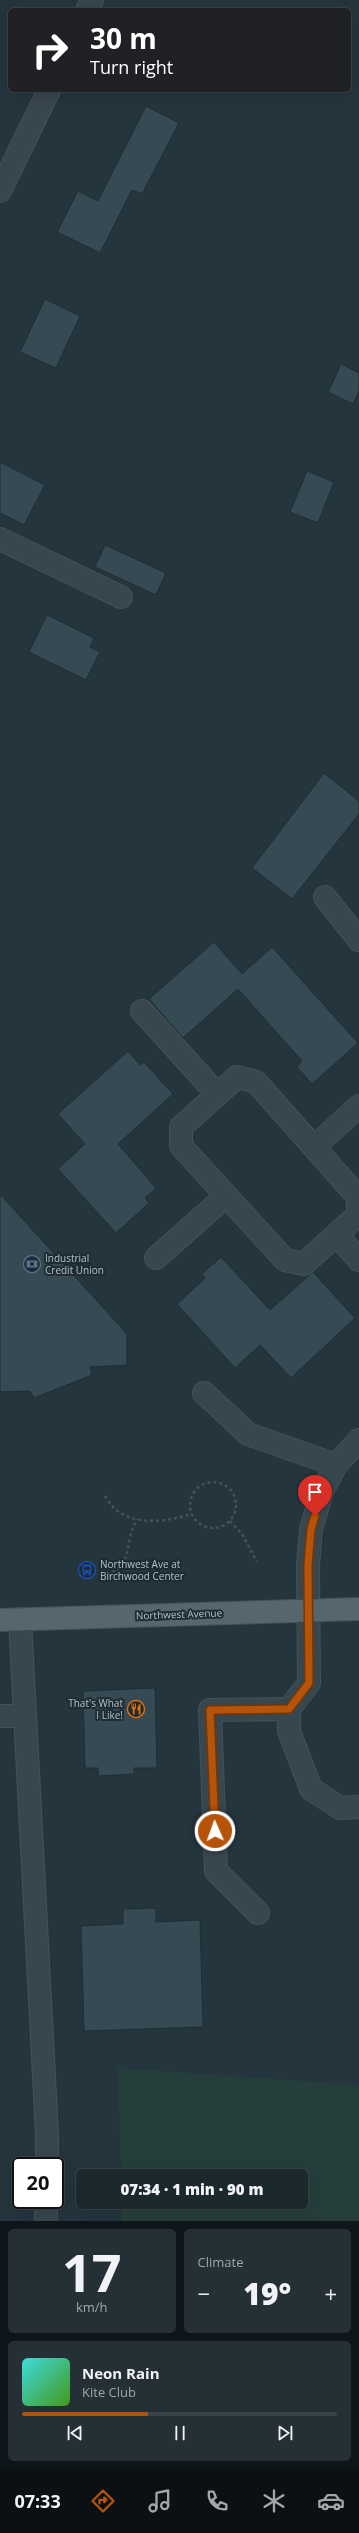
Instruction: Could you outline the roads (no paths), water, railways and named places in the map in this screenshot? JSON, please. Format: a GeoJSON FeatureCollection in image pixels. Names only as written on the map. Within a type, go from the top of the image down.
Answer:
{"type":"FeatureCollection","features":[{"type":"Feature","properties":{"kind":"main road","name":"Northwest Avenue"},"geometry":{"type":"LineString","coordinates":[[10,1620],[309,1609],[359,1609]]}},
{"type":"Feature","properties":{"kind":"street"},"geometry":{"type":"LineString","coordinates":[[0,191],[48,92]]}},
{"type":"Feature","properties":{"kind":"street"},"geometry":{"type":"LineString","coordinates":[[0,539],[121,597]]}},
{"type":"Feature","properties":{"kind":"street"},"geometry":{"type":"LineString","coordinates":[[325,897],[359,940]]}},
{"type":"Feature","properties":{"kind":"street"},"geometry":{"type":"LineString","coordinates":[[142,1011],[217,1094]]}},
{"type":"Feature","properties":{"kind":"street"},"geometry":{"type":"LineString","coordinates":[[237,1077],[256,1082],[314,1147],[358,1197],[358,1215],[304,1264],[285,1260],[181,1146],[181,1127],[237,1077]]}},
{"type":"Feature","properties":{"kind":"street"},"geometry":{"type":"LineString","coordinates":[[314,1147],[359,1106]]}},
{"type":"Feature","properties":{"kind":"street"},"geometry":{"type":"LineString","coordinates":[[156,1258],[226,1196]]}},
{"type":"Feature","properties":{"kind":"street"},"geometry":{"type":"LineString","coordinates":[[337,1235],[359,1260]]}},
{"type":"Feature","properties":{"kind":"street"},"geometry":{"type":"LineString","coordinates":[[204,1393],[248,1434],[336,1465]]}},
{"type":"Feature","properties":{"kind":"street"},"geometry":{"type":"LineString","coordinates":[[359,1440],[336,1465],[323,1489],[311,1529],[308,1565],[309,1683],[289,1709],[289,1731],[312,1789],[350,1807],[359,1791]]}},
{"type":"Feature","properties":{"kind":"street"},"geometry":{"type":"LineString","coordinates":[[10,1620],[26,1716],[47,2157]]}},
{"type":"Feature","properties":{"kind":"street"},"geometry":{"type":"LineString","coordinates":[[258,1913],[216,1871],[210,1710],[289,1709]]}},
{"type":"Feature","properties":{"kind":"street"},"geometry":{"type":"LineString","coordinates":[[0,1716],[26,1716]]}},
{"type":"Feature","properties":{"kind":"street"},"geometry":{"type":"LineString","coordinates":[[46,2209],[46,2221]]}},
{"type":"Feature","properties":{"kind":"place","name":"Industrial Credit Union"},"geometry":{"type":"Point","coordinates":[32,1264]}},
{"type":"Feature","properties":{"kind":"place","name":"Northwest Ave at Birchwood Center"},"geometry":{"type":"Point","coordinates":[87,1570]}},
{"type":"Feature","properties":{"kind":"place","name":"That's What I Like!"},"geometry":{"type":"Point","coordinates":[136,1709]}}]}
